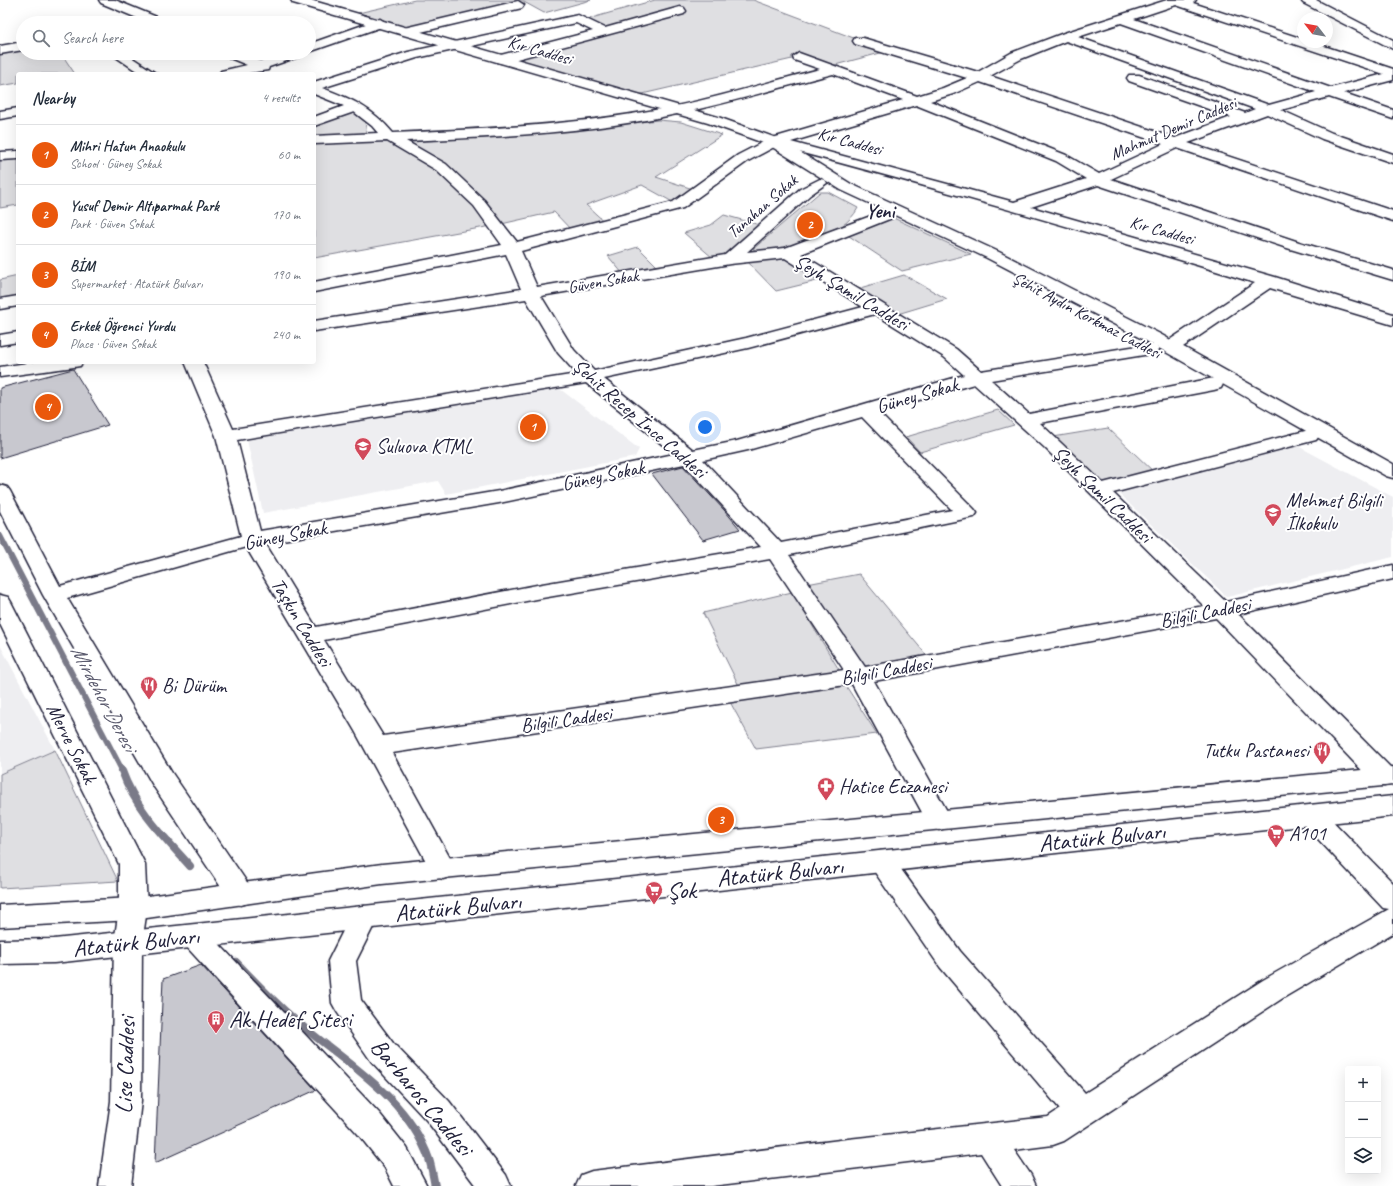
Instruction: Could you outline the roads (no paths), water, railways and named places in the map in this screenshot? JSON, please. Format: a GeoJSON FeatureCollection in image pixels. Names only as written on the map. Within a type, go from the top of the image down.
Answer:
{"type":"FeatureCollection","features":[{"type":"Feature","properties":{"kind":"street"},"geometry":{"type":"LineString","coordinates":[[105,0],[143,16]]}},
{"type":"Feature","properties":{"kind":"street","name":"Kır Caddesi"},"geometry":{"type":"LineString","coordinates":[[297,0],[641,99],[778,144],[866,165],[1015,207],[1269,281],[1392,320]]}},
{"type":"Feature","properties":{"kind":"street"},"geometry":{"type":"LineString","coordinates":[[316,287],[512,248],[678,205],[743,158],[778,144],[948,91],[978,77],[1016,56],[1066,37],[1120,18],[1176,1],[1190,0]]}},
{"type":"Feature","properties":{"kind":"street"},"geometry":{"type":"LineString","coordinates":[[1307,0],[1393,45]]}},
{"type":"Feature","properties":{"kind":"street"},"geometry":{"type":"LineString","coordinates":[[1176,1],[1393,72]]}},
{"type":"Feature","properties":{"kind":"street"},"geometry":{"type":"LineString","coordinates":[[408,31],[518,5]]}},
{"type":"Feature","properties":{"kind":"street"},"geometry":{"type":"LineString","coordinates":[[502,59],[680,12]]}},
{"type":"Feature","properties":{"kind":"street"},"geometry":{"type":"LineString","coordinates":[[1120,18],[1393,115]]}},
{"type":"Feature","properties":{"kind":"street"},"geometry":{"type":"LineString","coordinates":[[316,87],[413,55],[578,19],[604,32]]}},
{"type":"Feature","properties":{"kind":"street"},"geometry":{"type":"LineString","coordinates":[[316,46],[380,23]]}},
{"type":"Feature","properties":{"kind":"street"},"geometry":{"type":"LineString","coordinates":[[1377,36],[1393,36]]}},
{"type":"Feature","properties":{"kind":"street"},"geometry":{"type":"LineString","coordinates":[[1066,37],[1268,109],[1326,136],[1393,160]]}},
{"type":"Feature","properties":{"kind":"street"},"geometry":{"type":"LineString","coordinates":[[859,41],[978,77],[1393,216]]}},
{"type":"Feature","properties":{"kind":"street"},"geometry":{"type":"LineString","coordinates":[[1045,45],[1059,51]]}},
{"type":"Feature","properties":{"kind":"street"},"geometry":{"type":"LineString","coordinates":[[0,50],[16,47]]}},
{"type":"Feature","properties":{"kind":"street"},"geometry":{"type":"LineString","coordinates":[[798,57],[919,100],[1061,158],[1098,180],[1293,245],[1393,275]]}},
{"type":"Feature","properties":{"kind":"street"},"geometry":{"type":"LineString","coordinates":[[127,60],[147,72]]}},
{"type":"Feature","properties":{"kind":"street"},"geometry":{"type":"LineString","coordinates":[[246,60],[274,72]]}},
{"type":"Feature","properties":{"kind":"street"},"geometry":{"type":"LineString","coordinates":[[234,72],[276,60]]}},
{"type":"Feature","properties":{"kind":"street"},"geometry":{"type":"LineString","coordinates":[[316,140],[493,133],[620,120],[677,110],[832,70]]}},
{"type":"Feature","properties":{"kind":"street"},"geometry":{"type":"LineString","coordinates":[[1118,72],[1244,117]]}},
{"type":"Feature","properties":{"kind":"street","name":"Mahmut Demir Caddesi"},"geometry":{"type":"LineString","coordinates":[[1015,207],[1098,180],[1194,135],[1244,117],[1268,109],[1393,76]]}},
{"type":"Feature","properties":{"kind":"street","name":"Şehit Recep İnce Caddesi"},"geometry":{"type":"LineString","coordinates":[[316,89],[355,107],[377,123],[388,136],[441,167],[479,203],[508,240],[531,293],[567,353],[590,376],[689,457],[776,551],[859,675],[938,820]]}},
{"type":"Feature","properties":{"kind":"street"},"geometry":{"type":"LineString","coordinates":[[558,126],[641,99]]}},
{"type":"Feature","properties":{"kind":"street"},"geometry":{"type":"LineString","coordinates":[[316,121],[355,107]]}},
{"type":"Feature","properties":{"kind":"street"},"geometry":{"type":"LineString","coordinates":[[0,115],[16,112]]}},
{"type":"Feature","properties":{"kind":"street","name":"Şehit Aydın Korkmaz Caddesi"},"geometry":{"type":"LineString","coordinates":[[778,144],[789,159],[820,183],[964,250],[1068,303],[1308,436],[1393,486]]}},
{"type":"Feature","properties":{"kind":"street","name":"Şehit Aydın Korkmaz Caddesi"},"geometry":{"type":"LineString","coordinates":[[778,144],[846,187],[988,252],[1171,347],[1393,472]]}},
{"type":"Feature","properties":{"kind":"street"},"geometry":{"type":"LineString","coordinates":[[0,156],[16,155]]}},
{"type":"Feature","properties":{"kind":"street","name":"Tunahan Sokak"},"geometry":{"type":"LineString","coordinates":[[730,259],[805,192],[820,183]]}},
{"type":"Feature","properties":{"kind":"street","name":"Güven Sokak"},"geometry":{"type":"LineString","coordinates":[[316,326],[531,293],[730,259],[788,253],[887,215]]}},
{"type":"Feature","properties":{"kind":"street","name":"Şeyh Şamil Caddesi"},"geometry":{"type":"LineString","coordinates":[[788,253],[950,353],[1026,420],[1100,490],[1389,777]]}},
{"type":"Feature","properties":{"kind":"street"},"geometry":{"type":"LineString","coordinates":[[1171,347],[1269,281]]}},
{"type":"Feature","properties":{"kind":"street"},"geometry":{"type":"LineString","coordinates":[[0,304],[16,301]]}},
{"type":"Feature","properties":{"kind":"street"},"geometry":{"type":"LineString","coordinates":[[226,436],[590,376],[748,342],[878,308]]}},
{"type":"Feature","properties":{"kind":"street"},"geometry":{"type":"LineString","coordinates":[[0,340],[16,337]]}},
{"type":"Feature","properties":{"kind":"street","name":"Güney Sokak"},"geometry":{"type":"LineString","coordinates":[[54,595],[252,540],[499,497],[741,446],[977,377],[1150,349]]}},
{"type":"Feature","properties":{"kind":"street"},"geometry":{"type":"LineString","coordinates":[[0,372],[59,364]]}},
{"type":"Feature","properties":{"kind":"street","name":"Taşkın Caddesi"},"geometry":{"type":"LineString","coordinates":[[195,364],[226,436],[252,540],[311,635],[376,746],[443,868]]}},
{"type":"Feature","properties":{"kind":"street"},"geometry":{"type":"LineString","coordinates":[[1026,420],[1214,384]]}},
{"type":"Feature","properties":{"kind":"street"},"geometry":{"type":"LineString","coordinates":[[311,635],[542,591],[776,551],[967,513],[866,410]]}},
{"type":"Feature","properties":{"kind":"street"},"geometry":{"type":"LineString","coordinates":[[1100,490],[1308,436]]}},
{"type":"Feature","properties":{"kind":"street"},"geometry":{"type":"LineString","coordinates":[[0,491],[54,595],[163,780],[240,894]]}},
{"type":"Feature","properties":{"kind":"street","name":"Bilgili Caddesi"},"geometry":{"type":"LineString","coordinates":[[376,746],[859,675],[1221,610],[1393,572]]}},
{"type":"Feature","properties":{"kind":"street","name":"Merve Sokak"},"geometry":{"type":"LineString","coordinates":[[0,602],[132,864],[133,898],[128,943]]}},
{"type":"Feature","properties":{"kind":"street","name":"Atatürk Bulvarı"},"geometry":{"type":"LineString","coordinates":[[0,916],[133,898],[240,894],[382,874],[1389,777]]}},
{"type":"Feature","properties":{"kind":"street","name":"Atatürk Bulvarı"},"geometry":{"type":"LineString","coordinates":[[0,952],[54,951],[1393,806]]}},
{"type":"Feature","properties":{"kind":"street"},"geometry":{"type":"LineString","coordinates":[[1311,815],[1393,900]]}},
{"type":"Feature","properties":{"kind":"street"},"geometry":{"type":"LineString","coordinates":[[881,861],[950,959],[1082,1112]]}},
{"type":"Feature","properties":{"kind":"street","name":"Barbaros Caddesi"},"geometry":{"type":"LineString","coordinates":[[364,917],[342,961],[347,1003],[382,1052],[438,1111],[495,1186]]}},
{"type":"Feature","properties":{"kind":"street"},"geometry":{"type":"LineString","coordinates":[[592,1186],[1053,1131],[1273,989],[1393,919]]}},
{"type":"Feature","properties":{"kind":"street"},"geometry":{"type":"LineString","coordinates":[[194,936],[369,1124],[396,1158],[411,1186]]}},
{"type":"Feature","properties":{"kind":"street","name":"Lise Caddesi"},"geometry":{"type":"LineString","coordinates":[[115,1186],[126,1101],[128,943]]}},
{"type":"Feature","properties":{"kind":"street"},"geometry":{"type":"LineString","coordinates":[[990,1138],[1020,1186]]}},
{"type":"Feature","properties":{"kind":"waterway","name":"Mirdehor Deresi"},"geometry":{"type":"LineString","coordinates":[[0,536],[123,772]]}},
{"type":"Feature","properties":{"kind":"waterway","name":"Mirdehor Deresi"},"geometry":{"type":"LineString","coordinates":[[122,771],[142,810],[160,833],[190,866]]}},
{"type":"Feature","properties":{"kind":"waterway","name":"Mirdehor Deresi"},"geometry":{"type":"LineString","coordinates":[[236,962],[287,1013],[372,1081],[406,1116],[419,1137],[429,1159],[435,1186]]}},
{"type":"Feature","properties":{"kind":"place","name":"Yusuf Demir Altıparmak Park"},"geometry":{"type":"Point","coordinates":[810,225]}},
{"type":"Feature","properties":{"kind":"place","name":"Erkek Öğrenci Yurdu"},"geometry":{"type":"Point","coordinates":[48,407]}},
{"type":"Feature","properties":{"kind":"place","name":"Mihri Hatun Anaokulu"},"geometry":{"type":"Point","coordinates":[533,427]}},
{"type":"Feature","properties":{"kind":"place","name":"Suluova KTML"},"geometry":{"type":"Point","coordinates":[363,461]}},
{"type":"Feature","properties":{"kind":"place","name":"Mehmet Bilgili İlkokulu"},"geometry":{"type":"Point","coordinates":[1273,527]}},
{"type":"Feature","properties":{"kind":"place","name":"Bi Dürüm"},"geometry":{"type":"Point","coordinates":[149,700]}},
{"type":"Feature","properties":{"kind":"place","name":"Tutku Pastanesi"},"geometry":{"type":"Point","coordinates":[1322,765]}},
{"type":"Feature","properties":{"kind":"place","name":"Hatice Eczanesi"},"geometry":{"type":"Point","coordinates":[826,801]}},
{"type":"Feature","properties":{"kind":"place","name":"BİM"},"geometry":{"type":"Point","coordinates":[721,820]}},
{"type":"Feature","properties":{"kind":"place","name":"A101"},"geometry":{"type":"Point","coordinates":[1276,848]}},
{"type":"Feature","properties":{"kind":"place","name":"Şok"},"geometry":{"type":"Point","coordinates":[654,905]}},
{"type":"Feature","properties":{"kind":"place","name":"Ak Hedef Sitesi"},"geometry":{"type":"Point","coordinates":[216,1034]}},
{"type":"Feature","properties":{"kind":"district","name":"Yeni"},"geometry":{"type":"Point","coordinates":[880,211]}}]}
